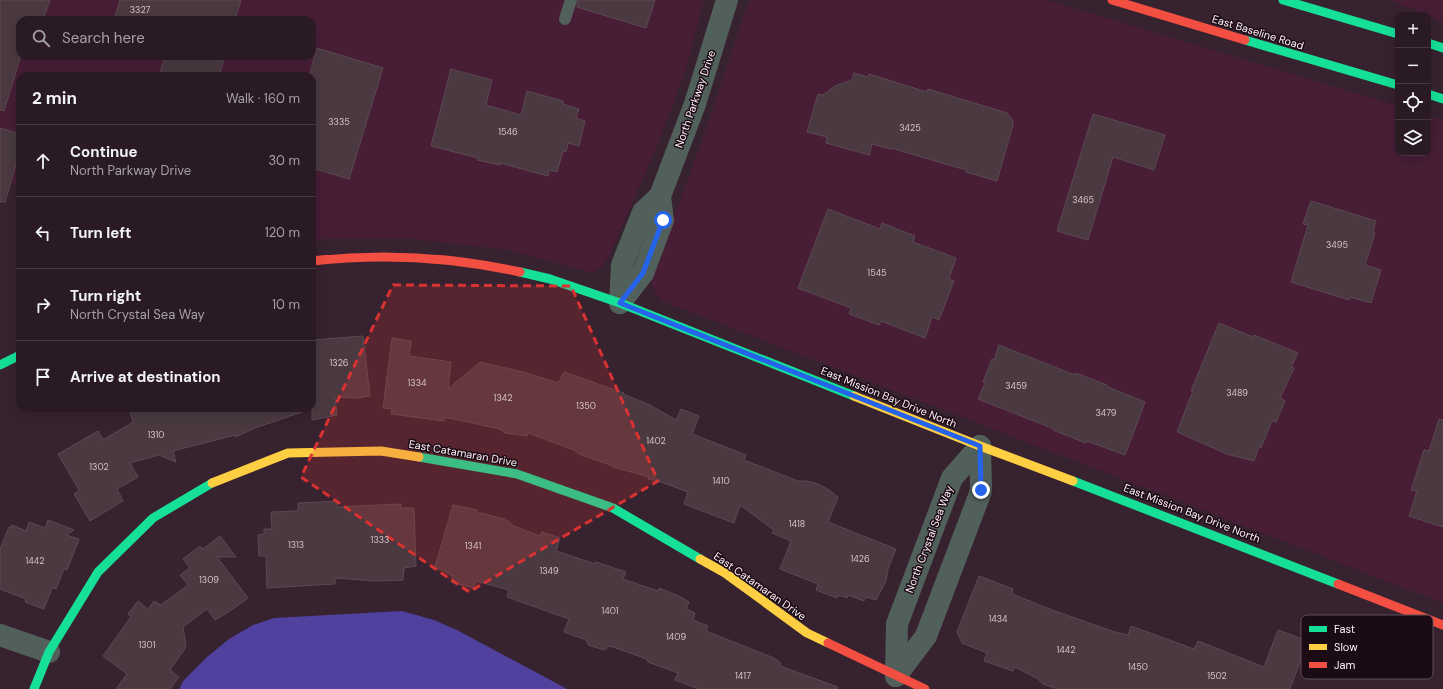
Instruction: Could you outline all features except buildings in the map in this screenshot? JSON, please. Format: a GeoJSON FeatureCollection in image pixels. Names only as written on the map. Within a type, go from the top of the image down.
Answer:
{"type":"FeatureCollection","features":[{"type":"Feature","properties":{"kind":"street","name":"North Parkway Drive"},"geometry":{"type":"LineString","coordinates":[[620,303],[622,265],[643,212],[660,196],[695,104],[727,0]]}},
{"type":"Feature","properties":{"kind":"street","name":"East Baseline Road"},"geometry":{"type":"LineString","coordinates":[[1112,0],[1395,85]]}},
{"type":"Feature","properties":{"kind":"street"},"geometry":{"type":"LineString","coordinates":[[1283,0],[1395,33]]}},
{"type":"Feature","properties":{"kind":"street"},"geometry":{"type":"LineString","coordinates":[[1431,44],[1443,48]]}},
{"type":"Feature","properties":{"kind":"street"},"geometry":{"type":"LineString","coordinates":[[1431,95],[1443,99]]}},
{"type":"Feature","properties":{"kind":"street","name":"East Mission Bay Drive North"},"geometry":{"type":"LineString","coordinates":[[316,261],[379,258],[441,259],[497,267],[550,279],[620,303],[980,446],[1131,502],[1418,615]]}},
{"type":"Feature","properties":{"kind":"street"},"geometry":{"type":"LineString","coordinates":[[0,365],[16,357]]}},
{"type":"Feature","properties":{"kind":"street"},"geometry":{"type":"LineString","coordinates":[[896,676],[926,636],[981,490],[980,446]]}},
{"type":"Feature","properties":{"kind":"street","name":"North Crystal Sea Way"},"geometry":{"type":"LineString","coordinates":[[896,676],[897,624],[952,478],[980,446]]}},
{"type":"Feature","properties":{"kind":"street","name":"East Catamaran Drive"},"geometry":{"type":"LineString","coordinates":[[34,689],[49,652],[98,572],[153,518],[213,482],[288,453],[381,451],[517,474],[613,508],[725,574],[807,633],[925,689]]}},
{"type":"Feature","properties":{"kind":"street","name":"East Mission Bay Drive North"},"geometry":{"type":"LineString","coordinates":[[1433,621],[1443,625]]}},
{"type":"Feature","properties":{"kind":"street"},"geometry":{"type":"LineString","coordinates":[[0,635],[49,652]]}},
{"type":"Feature","properties":{"kind":"lane"},"geometry":{"type":"LineString","coordinates":[[565,19],[571,0]]}},
{"type":"Feature","properties":{"kind":"highlighted area"},"geometry":{"type":"Polygon","coordinates":[[[393,285],[571,286],[658,481],[469,592],[301,477],[393,285]]]}},
{"type":"Feature","properties":{"kind":"shaded area"},"geometry":{"type":"Polygon","coordinates":[[[0,0],[704,0],[687,66],[659,142],[609,256],[602,266],[593,273],[509,250],[413,239],[316,240],[316,72],[16,72],[16,185],[0,180],[0,0]]]}},
{"type":"Feature","properties":{"kind":"shaded area"},"geometry":{"type":"Polygon","coordinates":[[[750,0],[1047,0],[1395,105],[1395,156],[1431,156],[1431,116],[1443,120],[1443,603],[662,301],[655,292],[651,281],[702,141],[750,0]]]}},
{"type":"Feature","properties":{"kind":"shaded area"},"geometry":{"type":"Polygon","coordinates":[[[1391,0],[1443,0],[1443,23],[1431,17],[1431,12],[1418,12],[1391,0]]]}},
{"type":"Feature","properties":{"kind":"shaded area"},"geometry":{"type":"Polygon","coordinates":[[[402,611],[434,620],[457,630],[567,689],[179,689],[184,680],[207,657],[229,639],[253,625],[274,618],[402,611]]]}},
{"type":"Feature","properties":{"kind":"traffic: fast"},"geometry":{"type":"LineString","coordinates":[[1283,0],[1395,33]]}},
{"type":"Feature","properties":{"kind":"traffic: fast"},"geometry":{"type":"LineString","coordinates":[[1245,40],[1395,84]]}},
{"type":"Feature","properties":{"kind":"traffic: fast"},"geometry":{"type":"LineString","coordinates":[[1431,44],[1443,48]]}},
{"type":"Feature","properties":{"kind":"traffic: fast"},"geometry":{"type":"LineString","coordinates":[[1431,95],[1443,99]]}},
{"type":"Feature","properties":{"kind":"traffic: fast"},"geometry":{"type":"LineString","coordinates":[[520,272],[550,279],[620,303],[854,396]]}},
{"type":"Feature","properties":{"kind":"traffic: fast"},"geometry":{"type":"LineString","coordinates":[[0,365],[16,357]]}},
{"type":"Feature","properties":{"kind":"traffic: fast"},"geometry":{"type":"LineString","coordinates":[[419,457],[517,474],[613,508],[700,559]]}},
{"type":"Feature","properties":{"kind":"traffic: fast"},"geometry":{"type":"LineString","coordinates":[[1073,481],[1338,584]]}},
{"type":"Feature","properties":{"kind":"traffic: fast"},"geometry":{"type":"LineString","coordinates":[[34,689],[49,652],[98,572],[153,518],[212,483]]}},
{"type":"Feature","properties":{"kind":"traffic: slow"},"geometry":{"type":"LineString","coordinates":[[854,396],[1073,481]]}},
{"type":"Feature","properties":{"kind":"traffic: slow"},"geometry":{"type":"LineString","coordinates":[[212,483],[288,453],[381,451],[419,457]]}},
{"type":"Feature","properties":{"kind":"traffic: slow"},"geometry":{"type":"LineString","coordinates":[[700,559],[725,573],[807,633],[828,643]]}},
{"type":"Feature","properties":{"kind":"traffic: jam"},"geometry":{"type":"LineString","coordinates":[[1112,0],[1245,40]]}},
{"type":"Feature","properties":{"kind":"traffic: jam"},"geometry":{"type":"LineString","coordinates":[[316,261],[364,257],[416,258],[469,263],[520,272]]}},
{"type":"Feature","properties":{"kind":"traffic: jam"},"geometry":{"type":"LineString","coordinates":[[1338,584],[1417,615]]}},
{"type":"Feature","properties":{"kind":"traffic: jam"},"geometry":{"type":"LineString","coordinates":[[1433,621],[1443,625]]}},
{"type":"Feature","properties":{"kind":"traffic: jam"},"geometry":{"type":"LineString","coordinates":[[828,643],[925,689]]}},
{"type":"Feature","properties":{"kind":"route"},"geometry":{"type":"LineString","coordinates":[[663,220],[643,273],[620,303],[980,446],[981,490]]}}]}
